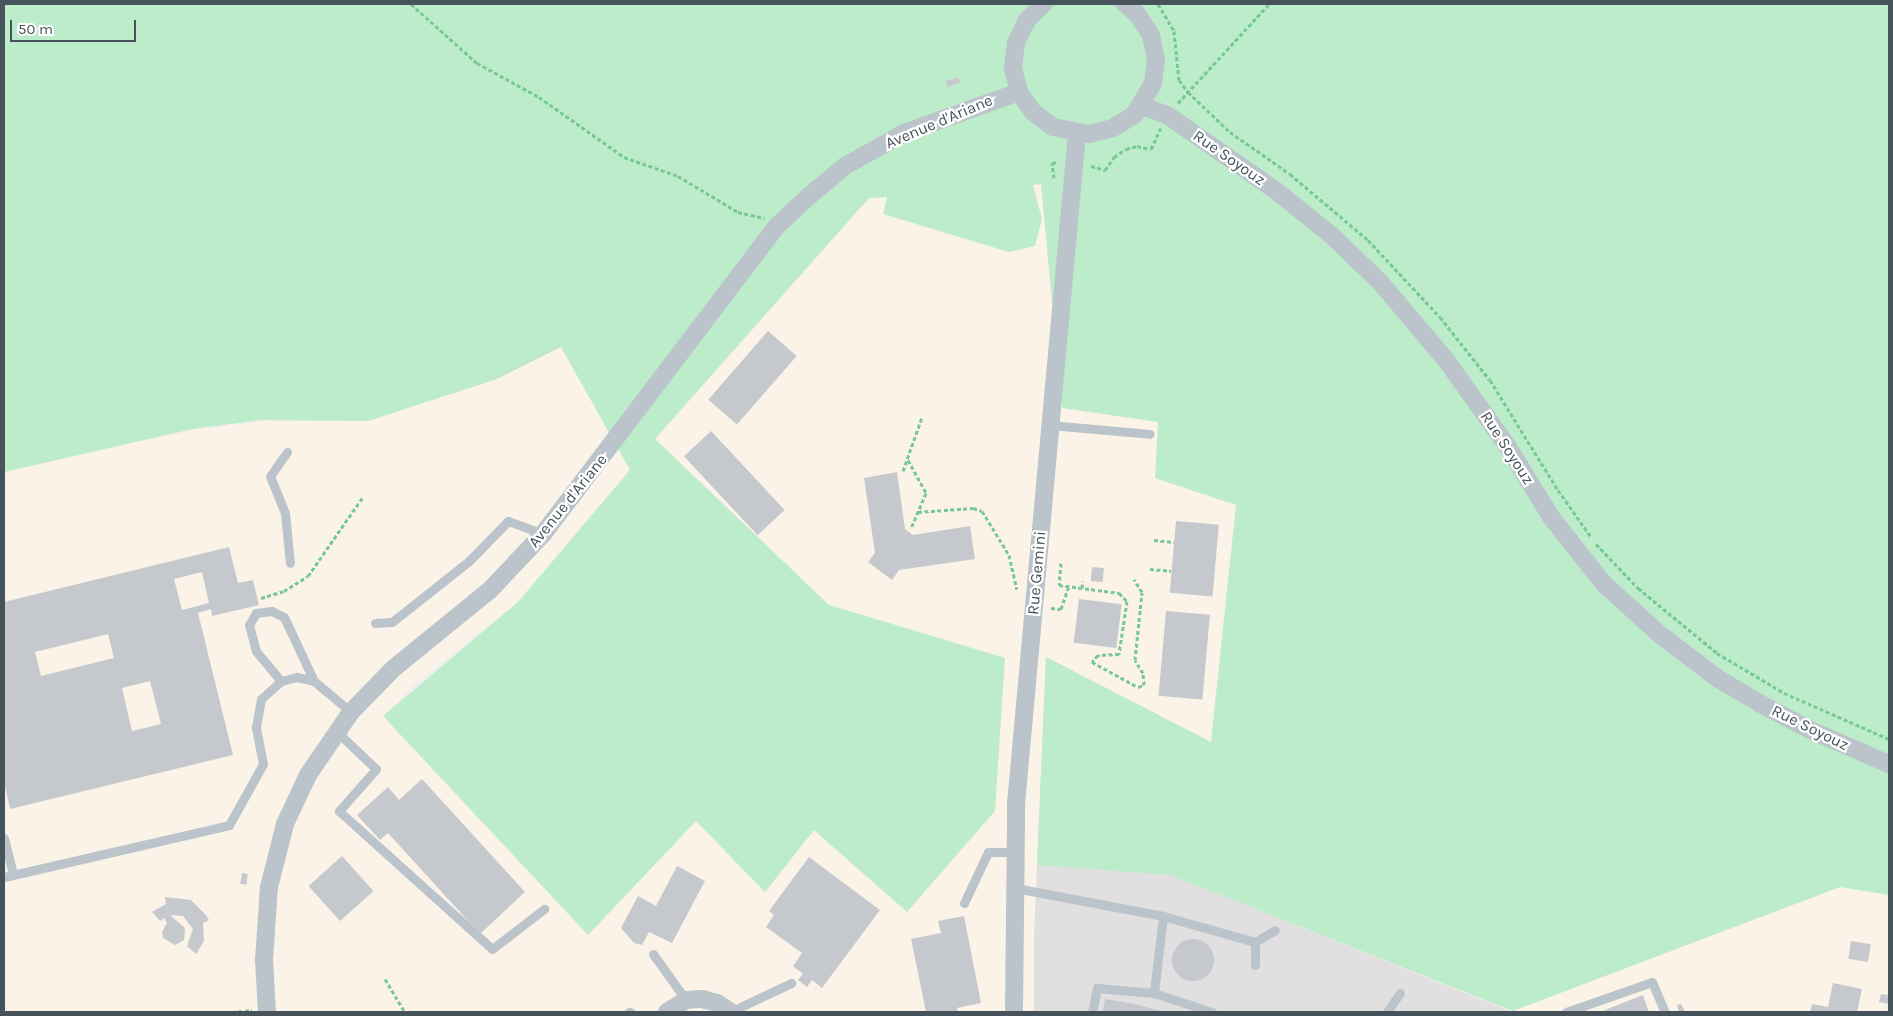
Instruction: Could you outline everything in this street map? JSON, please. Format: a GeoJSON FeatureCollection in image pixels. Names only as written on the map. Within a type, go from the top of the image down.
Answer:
{"type":"FeatureCollection","features":[{"type":"Feature","properties":{"kind":"street"},"geometry":{"type":"LineString","coordinates":[[1044,4],[1027,20],[1016,43],[1013,68],[1019,92],[1042,120],[1076,134],[1113,128],[1142,106],[1156,72],[1154,46],[1145,24],[1125,4]]}},
{"type":"Feature","properties":{"kind":"street","name":"Avenue d'Ariane"},"geometry":{"type":"LineString","coordinates":[[267,1012],[264,960],[269,887],[285,824],[308,775],[336,731],[351,712],[394,668],[490,590],[543,534],[777,226],[845,166],[887,143],[992,99],[1019,92]]}},
{"type":"Feature","properties":{"kind":"street","name":"Rue Soyouz"},"geometry":{"type":"LineString","coordinates":[[1142,106],[1167,115],[1275,190],[1330,234],[1380,282],[1446,360],[1506,444],[1551,517],[1604,584],[1658,633],[1717,678],[1760,704],[1808,729],[1889,764]]}},
{"type":"Feature","properties":{"kind":"street","name":"Rue Gemini"},"geometry":{"type":"LineString","coordinates":[[1014,1012],[1017,795],[1065,245],[1076,161],[1076,134]]}},
{"type":"Feature","properties":{"kind":"street"},"geometry":{"type":"LineString","coordinates":[[667,1012],[686,1000],[702,999],[717,1003],[730,1012]]}},
{"type":"Feature","properties":{"kind":"lane"},"geometry":{"type":"LineString","coordinates":[[1050,426],[1150,434]]}},
{"type":"Feature","properties":{"kind":"lane"},"geometry":{"type":"LineString","coordinates":[[287,452],[270,476],[285,512],[290,563]]}},
{"type":"Feature","properties":{"kind":"lane"},"geometry":{"type":"LineString","coordinates":[[375,623],[392,622],[469,561],[508,521],[543,534]]}},
{"type":"Feature","properties":{"kind":"lane"},"geometry":{"type":"LineString","coordinates":[[280,681],[256,651],[249,625],[256,613],[272,611],[284,617],[314,681],[351,712]]}},
{"type":"Feature","properties":{"kind":"lane"},"geometry":{"type":"LineString","coordinates":[[4,877],[229,824],[263,764],[256,727],[261,699],[280,681],[296,677],[314,681]]}},
{"type":"Feature","properties":{"kind":"lane"},"geometry":{"type":"LineString","coordinates":[[336,731],[376,769],[339,811],[492,950],[544,909]]}},
{"type":"Feature","properties":{"kind":"lane"},"geometry":{"type":"LineString","coordinates":[[4,838],[13,874]]}},
{"type":"Feature","properties":{"kind":"lane"},"geometry":{"type":"LineString","coordinates":[[964,903],[988,852],[1016,852]]}},
{"type":"Feature","properties":{"kind":"lane"},"geometry":{"type":"LineString","coordinates":[[1015,888],[1163,916],[1255,942],[1275,930]]}},
{"type":"Feature","properties":{"kind":"lane"},"geometry":{"type":"LineString","coordinates":[[1154,993],[1163,916]]}},
{"type":"Feature","properties":{"kind":"lane"},"geometry":{"type":"LineString","coordinates":[[1255,942],[1256,965]]}},
{"type":"Feature","properties":{"kind":"lane"},"geometry":{"type":"LineString","coordinates":[[653,954],[686,1000]]}},
{"type":"Feature","properties":{"kind":"lane"},"geometry":{"type":"LineString","coordinates":[[1566,1012],[1652,982],[1665,1012]]}},
{"type":"Feature","properties":{"kind":"lane"},"geometry":{"type":"LineString","coordinates":[[730,1012],[790,984]]}},
{"type":"Feature","properties":{"kind":"lane"},"geometry":{"type":"LineString","coordinates":[[1092,1012],[1097,988],[1154,993],[1212,1012]]}},
{"type":"Feature","properties":{"kind":"lane"},"geometry":{"type":"LineString","coordinates":[[1387,1012],[1400,994]]}},
{"type":"Feature","properties":{"kind":"path"},"geometry":{"type":"LineString","coordinates":[[411,4],[478,63],[539,98],[624,157],[678,176],[738,212],[764,218],[777,226]]}},
{"type":"Feature","properties":{"kind":"path"},"geometry":{"type":"LineString","coordinates":[[1052,163],[1076,161],[1105,170],[1114,157],[1126,149],[1137,146],[1151,149],[1167,115],[1269,4]]}},
{"type":"Feature","properties":{"kind":"path"},"geometry":{"type":"LineString","coordinates":[[903,471],[922,417]]}},
{"type":"Feature","properties":{"kind":"path"},"geometry":{"type":"LineString","coordinates":[[908,460],[926,493],[911,529]]}},
{"type":"Feature","properties":{"kind":"path"},"geometry":{"type":"LineString","coordinates":[[261,598],[284,591],[308,576],[363,497]]}},
{"type":"Feature","properties":{"kind":"path"},"geometry":{"type":"LineString","coordinates":[[918,512],[973,508],[982,511],[1009,555],[1018,596]]}},
{"type":"Feature","properties":{"kind":"path"},"geometry":{"type":"LineString","coordinates":[[1154,540],[1174,542]]}},
{"type":"Feature","properties":{"kind":"path"},"geometry":{"type":"LineString","coordinates":[[1061,563],[1059,585],[1119,594],[1127,601],[1120,654],[1098,656],[1092,662],[1138,687],[1144,685],[1144,673],[1135,660],[1142,592],[1134,579]]}},
{"type":"Feature","properties":{"kind":"path"},"geometry":{"type":"LineString","coordinates":[[1150,568],[1171,570]]}},
{"type":"Feature","properties":{"kind":"path"},"geometry":{"type":"LineString","coordinates":[[1082,588],[1083,581]]}},
{"type":"Feature","properties":{"kind":"path"},"geometry":{"type":"LineString","coordinates":[[1051,608],[1061,609],[1069,586]]}},
{"type":"Feature","properties":{"kind":"path"},"geometry":{"type":"LineString","coordinates":[[385,979],[405,1012]]}},
{"type":"Feature","properties":{"kind":"shaded area"},"geometry":{"type":"Polygon","coordinates":[[[1041,184],[1062,408],[1159,422],[1155,478],[1236,505],[1211,742],[1046,657],[1034,937],[1034,1012],[4,1012],[4,472],[193,430],[263,421],[368,421],[497,379],[561,347],[630,470],[518,602],[413,685],[383,716],[588,935],[696,821],[765,892],[813,830],[907,912],[1005,658],[829,605],[655,439],[869,198],[1041,184]]]}},
{"type":"Feature","properties":{"kind":"shaded area"},"geometry":{"type":"Polygon","coordinates":[[[1046,657],[1170,875],[1513,1012],[1034,1012],[1034,937],[1046,657]]]}},
{"type":"Feature","properties":{"kind":"shaded area"},"geometry":{"type":"Polygon","coordinates":[[[1840,887],[1889,895],[1889,991],[1885,1012],[1513,1011],[1840,887]]]}},
{"type":"Feature","properties":{"kind":"green space"},"geometry":{"type":"Polygon","coordinates":[[[4,4],[1889,4],[1889,895],[1840,887],[1513,1011],[1170,875],[1037,865],[1046,657],[1211,742],[1236,505],[1155,478],[1158,422],[1062,408],[1041,184],[1033,185],[1042,219],[1035,246],[1009,252],[883,214],[887,197],[869,198],[655,439],[829,605],[1005,658],[995,811],[907,912],[814,830],[765,892],[696,821],[588,935],[383,716],[518,602],[630,470],[561,347],[497,379],[368,421],[262,420],[192,429],[4,472],[4,4]]]}},
{"type":"Feature","properties":{"kind":"building"},"geometry":{"type":"Polygon","coordinates":[[[958,77],[960,83],[947,87],[946,81],[958,77]]]}},
{"type":"Feature","properties":{"kind":"building"},"geometry":{"type":"Polygon","coordinates":[[[768,331],[797,356],[737,425],[708,400],[768,331]]]}},
{"type":"Feature","properties":{"kind":"building"},"geometry":{"type":"Polygon","coordinates":[[[711,431],[785,510],[758,535],[684,456],[711,431]]]}},
{"type":"Feature","properties":{"kind":"building"},"geometry":{"type":"Polygon","coordinates":[[[897,472],[905,529],[913,535],[970,526],[975,559],[899,570],[892,580],[868,562],[875,553],[864,478],[897,472]]]}},
{"type":"Feature","properties":{"kind":"building"},"geometry":{"type":"Polygon","coordinates":[[[1176,521],[1219,525],[1213,596],[1170,593],[1176,521]]]}},
{"type":"Feature","properties":{"kind":"building"},"geometry":{"type":"Polygon","coordinates":[[[229,547],[238,583],[253,580],[259,605],[212,616],[211,609],[198,613],[233,755],[10,809],[4,782],[4,602],[229,547]],[[202,572],[174,579],[182,610],[209,603],[202,572]],[[108,634],[35,652],[41,676],[114,658],[108,634]],[[150,681],[122,688],[132,731],[161,724],[150,681]]]}},
{"type":"Feature","properties":{"kind":"building"},"geometry":{"type":"Polygon","coordinates":[[[1092,567],[1104,568],[1103,582],[1091,581],[1092,567]]]}},
{"type":"Feature","properties":{"kind":"building"},"geometry":{"type":"Polygon","coordinates":[[[1079,599],[1122,604],[1116,648],[1074,643],[1079,599]]]}},
{"type":"Feature","properties":{"kind":"building"},"geometry":{"type":"Polygon","coordinates":[[[1166,611],[1210,615],[1202,700],[1159,696],[1166,611]]]}},
{"type":"Feature","properties":{"kind":"building"},"geometry":{"type":"Polygon","coordinates":[[[422,779],[525,892],[480,934],[388,833],[380,840],[357,815],[388,787],[399,800],[422,779]]]}},
{"type":"Feature","properties":{"kind":"building"},"geometry":{"type":"Polygon","coordinates":[[[342,856],[373,891],[340,921],[309,886],[342,856]]]}},
{"type":"Feature","properties":{"kind":"building"},"geometry":{"type":"Polygon","coordinates":[[[809,857],[880,910],[822,988],[812,980],[807,987],[798,980],[803,974],[793,966],[802,953],[766,927],[774,915],[769,911],[809,857]]]}},
{"type":"Feature","properties":{"kind":"building"},"geometry":{"type":"Polygon","coordinates":[[[677,866],[705,881],[672,943],[649,932],[642,945],[634,943],[621,928],[638,896],[656,906],[677,866]]]}},
{"type":"Feature","properties":{"kind":"building"},"geometry":{"type":"Polygon","coordinates":[[[242,873],[248,874],[246,885],[240,884],[242,873]]]}},
{"type":"Feature","properties":{"kind":"building"},"geometry":{"type":"Polygon","coordinates":[[[165,897],[191,900],[209,920],[203,923],[204,941],[196,954],[187,946],[193,929],[183,916],[170,915],[185,928],[184,940],[175,945],[163,938],[162,932],[167,923],[164,918],[160,921],[152,912],[166,904],[165,897]]]}},
{"type":"Feature","properties":{"kind":"building"},"geometry":{"type":"Polygon","coordinates":[[[964,916],[981,1003],[957,1008],[958,1012],[926,1012],[911,939],[941,933],[938,921],[964,916]]]}},
{"type":"Feature","properties":{"kind":"building"},"geometry":{"type":"Polygon","coordinates":[[[1193,939],[1208,945],[1214,960],[1208,975],[1193,981],[1178,975],[1172,960],[1178,945],[1193,939]]]}},
{"type":"Feature","properties":{"kind":"building"},"geometry":{"type":"Polygon","coordinates":[[[1851,941],[1871,944],[1868,962],[1848,959],[1851,941]]]}},
{"type":"Feature","properties":{"kind":"building"},"geometry":{"type":"Polygon","coordinates":[[[1833,983],[1862,989],[1857,1012],[1810,1012],[1812,1004],[1828,1007],[1833,983]]]}},
{"type":"Feature","properties":{"kind":"building"},"geometry":{"type":"Polygon","coordinates":[[[1881,994],[1889,995],[1889,1004],[1879,1002],[1881,994]]]}},
{"type":"Feature","properties":{"kind":"building"},"geometry":{"type":"Polygon","coordinates":[[[1643,995],[1649,1012],[1600,1012],[1643,995]]]}},
{"type":"Feature","properties":{"kind":"building"},"geometry":{"type":"Polygon","coordinates":[[[1105,999],[1134,1004],[1165,1012],[1103,1012],[1105,999]]]}},
{"type":"Feature","properties":{"kind":"building"},"geometry":{"type":"Polygon","coordinates":[[[1681,1004],[1685,1012],[1679,1012],[1677,1005],[1681,1004]]]}}]}
